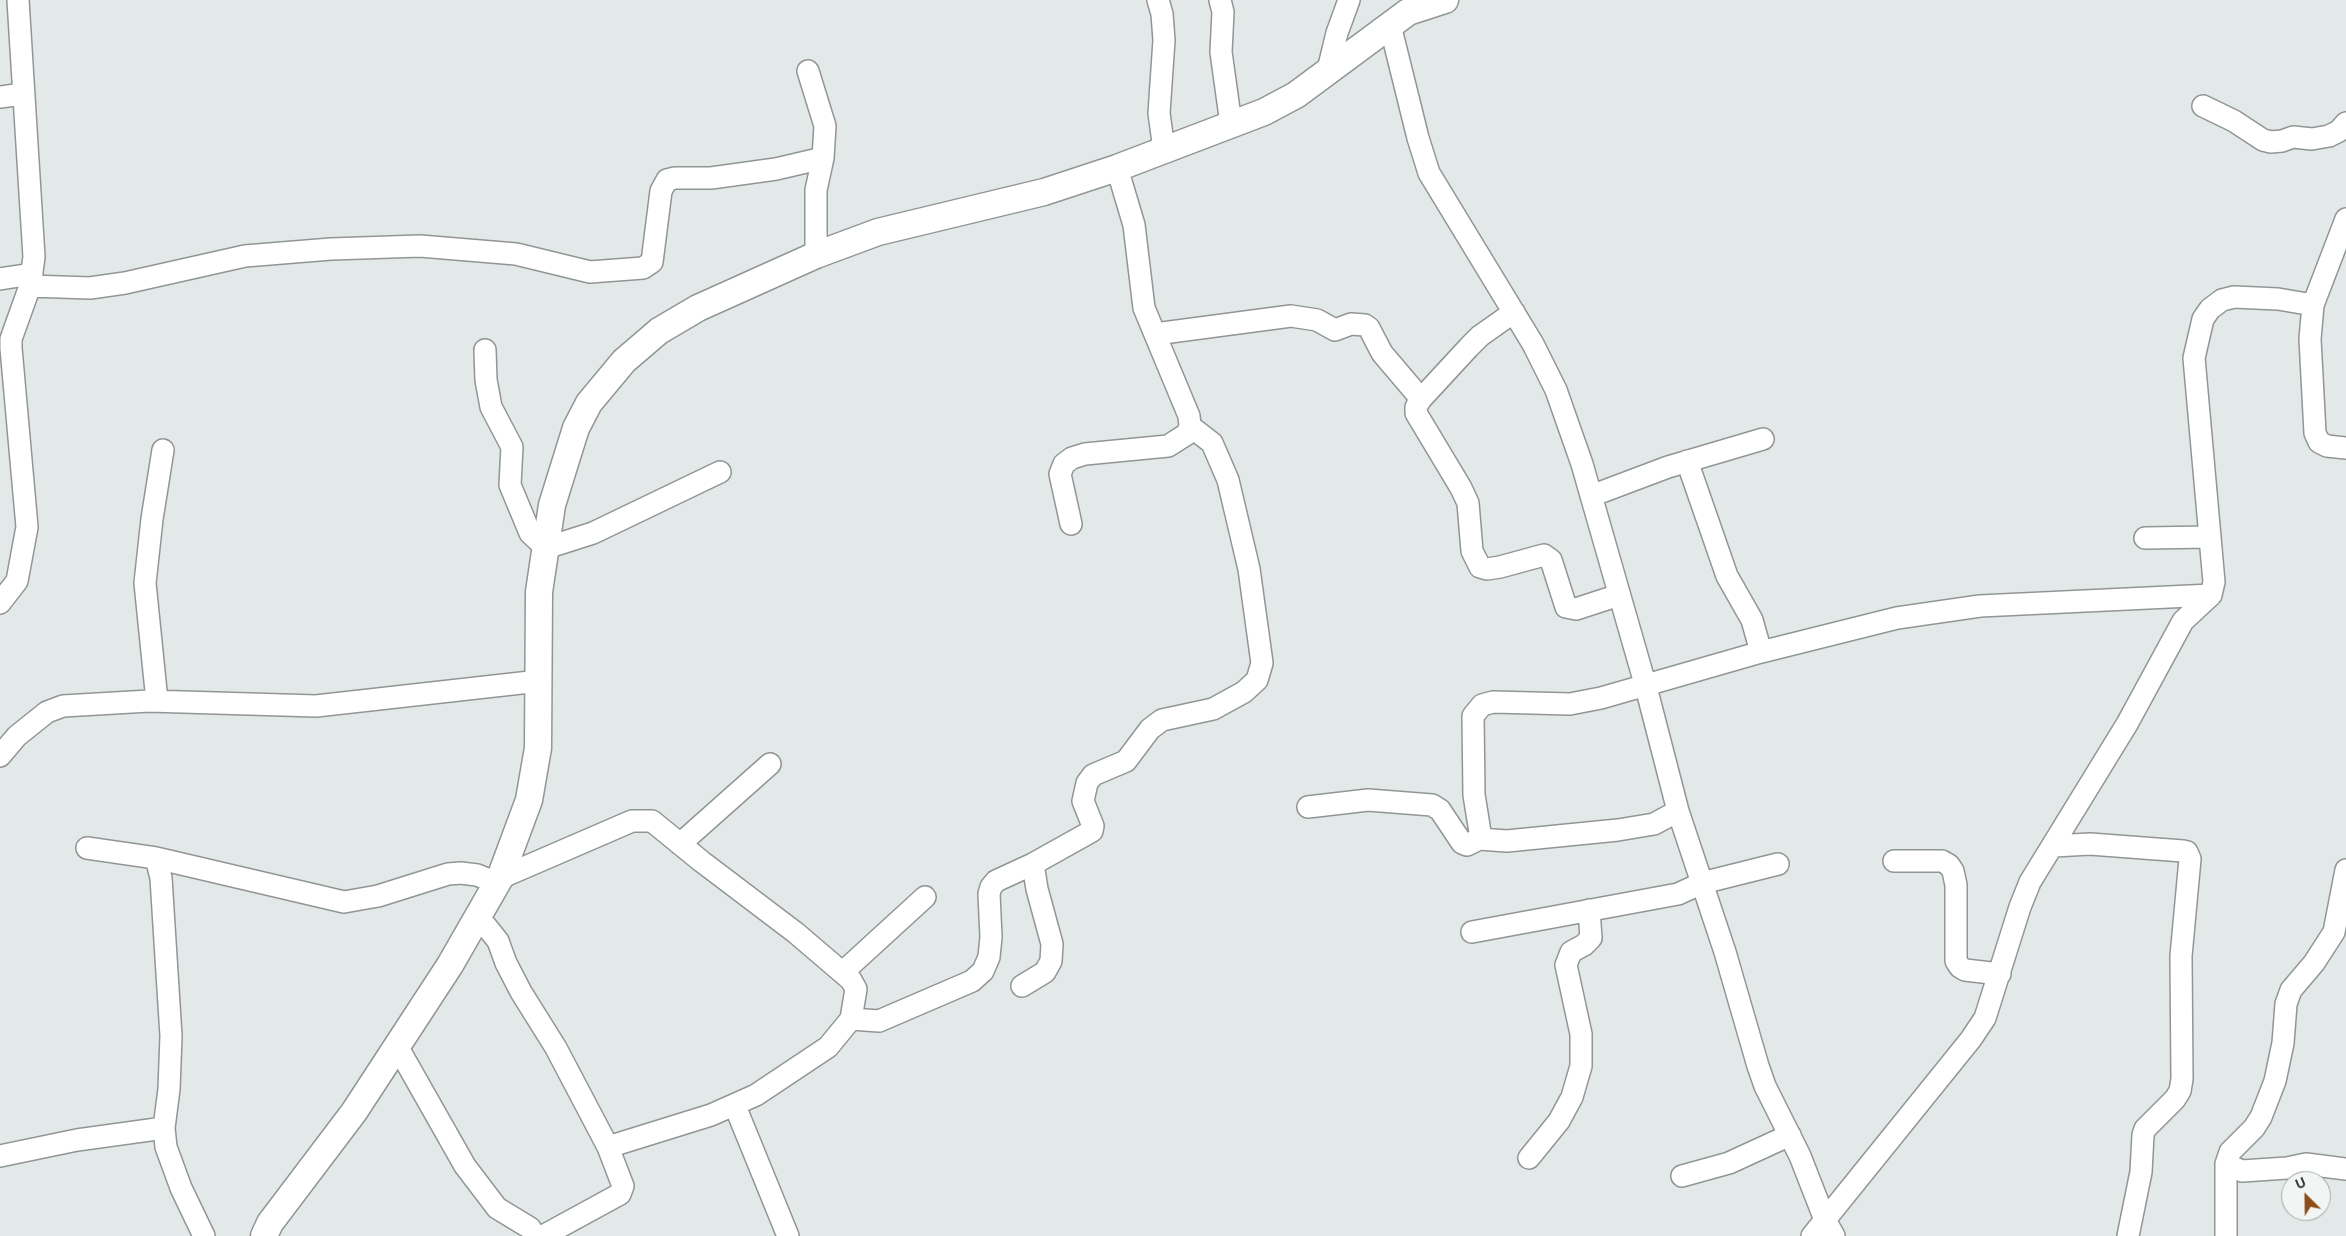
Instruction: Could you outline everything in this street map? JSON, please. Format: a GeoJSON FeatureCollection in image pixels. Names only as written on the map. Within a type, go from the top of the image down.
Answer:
{"type":"FeatureCollection","features":[{"type":"Feature","properties":{"kind":"street"},"geometry":{"type":"LineString","coordinates":[[0,603],[17,581],[27,527],[11,348],[11,339],[31,280],[34,257],[22,94],[18,0]]}},
{"type":"Feature","properties":{"kind":"street"},"geometry":{"type":"LineString","coordinates":[[1158,0],[1162,14],[1164,40],[1158,113],[1164,150]]}},
{"type":"Feature","properties":{"kind":"street"},"geometry":{"type":"LineString","coordinates":[[1220,0],[1223,12],[1221,52],[1231,124]]}},
{"type":"Feature","properties":{"kind":"street"},"geometry":{"type":"LineString","coordinates":[[1328,70],[1336,33],[1349,0]]}},
{"type":"Feature","properties":{"kind":"street"},"geometry":{"type":"LineString","coordinates":[[264,1236],[270,1223],[354,1112],[450,965],[498,880],[529,800],[538,748],[539,592],[552,505],[576,428],[595,395],[624,361],[659,331],[698,308],[816,255],[878,232],[1044,192],[1117,168],[1264,112],[1296,95],[1408,12],[1445,0]]}},
{"type":"Feature","properties":{"kind":"street"},"geometry":{"type":"LineString","coordinates":[[1390,25],[1418,138],[1429,173],[1533,344],[1556,390],[1591,496],[1646,687],[1678,811],[1744,1010],[1763,1080],[1790,1135],[1824,1231]]}},
{"type":"Feature","properties":{"kind":"street"},"geometry":{"type":"LineString","coordinates":[[808,71],[825,126],[823,158],[815,198],[816,255]]}},
{"type":"Feature","properties":{"kind":"street"},"geometry":{"type":"LineString","coordinates":[[0,97],[22,94]]}},
{"type":"Feature","properties":{"kind":"street"},"geometry":{"type":"LineString","coordinates":[[2203,106],[2234,121],[2263,140],[2271,142],[2293,137],[2329,136],[2346,123]]}},
{"type":"Feature","properties":{"kind":"street"},"geometry":{"type":"LineString","coordinates":[[0,279],[31,280],[90,288],[125,283],[245,256],[331,249],[420,246],[516,254],[590,272],[643,268],[652,262],[661,191],[667,180],[675,178],[711,178],[776,168],[823,158]]}},
{"type":"Feature","properties":{"kind":"street"},"geometry":{"type":"LineString","coordinates":[[1070,524],[1060,474],[1064,464],[1072,458],[1085,454],[1168,446],[1187,434],[1190,426],[1190,416],[1144,308],[1134,225],[1117,168]]}},
{"type":"Feature","properties":{"kind":"street"},"geometry":{"type":"LineString","coordinates":[[2346,219],[2313,305],[2310,339],[2315,433],[2319,442],[2327,446],[2346,448]]}},
{"type":"Feature","properties":{"kind":"street"},"geometry":{"type":"LineString","coordinates":[[1824,1231],[1985,1018],[2020,907],[2030,882],[2054,846],[2127,724],[2183,621],[2211,595],[2214,582],[2194,358],[2203,319],[2210,309],[2222,300],[2234,297],[2278,299],[2313,305]]}},
{"type":"Feature","properties":{"kind":"street"},"geometry":{"type":"LineString","coordinates":[[1514,312],[1480,336],[1421,399],[1416,407],[1416,413],[1468,503],[1472,551],[1480,567],[1487,569],[1500,567],[1544,555],[1551,560],[1566,607],[1576,608],[1619,595]]}},
{"type":"Feature","properties":{"kind":"street"},"geometry":{"type":"LineString","coordinates":[[1155,334],[1292,316],[1317,320],[1335,330],[1351,324],[1365,325],[1369,328],[1382,353],[1421,399]]}},
{"type":"Feature","properties":{"kind":"street"},"geometry":{"type":"LineString","coordinates":[[485,350],[488,394],[491,407],[512,447],[510,485],[530,533],[546,548]]}},
{"type":"Feature","properties":{"kind":"street"},"geometry":{"type":"LineString","coordinates":[[851,1019],[879,1020],[972,980],[983,971],[989,957],[991,937],[989,894],[991,887],[996,881],[1033,864],[1092,831],[1093,826],[1083,801],[1087,783],[1093,776],[1126,761],[1150,729],[1162,720],[1213,709],[1244,692],[1261,672],[1262,663],[1249,569],[1228,480],[1212,443],[1190,426]]}},
{"type":"Feature","properties":{"kind":"street"},"geometry":{"type":"LineString","coordinates":[[1591,496],[1687,461],[1763,439]]}},
{"type":"Feature","properties":{"kind":"street"},"geometry":{"type":"LineString","coordinates":[[157,701],[146,583],[152,519],[163,450]]}},
{"type":"Feature","properties":{"kind":"street"},"geometry":{"type":"LineString","coordinates":[[1687,461],[1727,576],[1752,620],[1762,652]]}},
{"type":"Feature","properties":{"kind":"street"},"geometry":{"type":"LineString","coordinates":[[546,548],[593,533],[720,472]]}},
{"type":"Feature","properties":{"kind":"street"},"geometry":{"type":"LineString","coordinates":[[2146,538],[2210,537]]}},
{"type":"Feature","properties":{"kind":"street"},"geometry":{"type":"LineString","coordinates":[[1479,839],[1480,832],[1474,795],[1473,716],[1482,705],[1493,702],[1570,704],[1646,687],[1762,652],[1871,623],[1980,606],[2211,595]]}},
{"type":"Feature","properties":{"kind":"street"},"geometry":{"type":"LineString","coordinates":[[0,756],[17,736],[47,712],[63,706],[157,701],[316,706],[539,680]]}},
{"type":"Feature","properties":{"kind":"street"},"geometry":{"type":"LineString","coordinates":[[680,844],[770,764]]}},
{"type":"Feature","properties":{"kind":"street"},"geometry":{"type":"LineString","coordinates":[[1308,807],[1368,800],[1432,805],[1440,810],[1462,843],[1467,845],[1479,839],[1507,842],[1618,830],[1654,824],[1678,811]]}},
{"type":"Feature","properties":{"kind":"street"},"geometry":{"type":"LineString","coordinates":[[87,848],[156,858],[344,902],[378,896],[448,874],[461,873],[498,880],[632,821],[652,821],[843,972],[856,989],[851,1019],[828,1047],[756,1095],[735,1106],[608,1147]]}},
{"type":"Feature","properties":{"kind":"street"},"geometry":{"type":"LineString","coordinates":[[2054,846],[2090,844],[2187,852],[2190,860],[2181,956],[2182,1079],[2180,1090],[2174,1100],[2142,1135],[2141,1172],[2128,1236]]}},
{"type":"Feature","properties":{"kind":"street"},"geometry":{"type":"LineString","coordinates":[[156,858],[161,878],[171,1036],[169,1089],[164,1128],[166,1147],[181,1188],[204,1236]]}},
{"type":"Feature","properties":{"kind":"street"},"geometry":{"type":"LineString","coordinates":[[1894,861],[1942,861],[1949,865],[1953,871],[1956,885],[1956,961],[1960,968],[1965,970],[2000,974]]}},
{"type":"Feature","properties":{"kind":"street"},"geometry":{"type":"LineString","coordinates":[[1022,986],[1045,972],[1051,961],[1052,944],[1037,889],[1033,864]]}},
{"type":"Feature","properties":{"kind":"street"},"geometry":{"type":"LineString","coordinates":[[1472,932],[1678,894],[1702,883],[1778,864]]}},
{"type":"Feature","properties":{"kind":"street"},"geometry":{"type":"LineString","coordinates":[[2226,1236],[2226,1164],[2230,1152],[2254,1128],[2261,1117],[2277,1071],[2283,1044],[2286,1004],[2291,990],[2314,963],[2334,932],[2346,870]]}},
{"type":"Feature","properties":{"kind":"street"},"geometry":{"type":"LineString","coordinates":[[843,972],[925,897]]}},
{"type":"Feature","properties":{"kind":"street"},"geometry":{"type":"LineString","coordinates":[[1529,1158],[1559,1121],[1572,1097],[1581,1066],[1581,1034],[1566,965],[1571,952],[1584,945],[1591,938],[1589,910]]}},
{"type":"Feature","properties":{"kind":"street"},"geometry":{"type":"LineString","coordinates":[[476,919],[486,926],[498,940],[506,964],[556,1048],[608,1147],[623,1186],[620,1194],[543,1236]]}},
{"type":"Feature","properties":{"kind":"street"},"geometry":{"type":"LineString","coordinates":[[397,1046],[465,1166],[497,1208],[530,1228],[535,1236]]}},
{"type":"Feature","properties":{"kind":"street"},"geometry":{"type":"LineString","coordinates":[[735,1106],[788,1236]]}},
{"type":"Feature","properties":{"kind":"street"},"geometry":{"type":"LineString","coordinates":[[0,1156],[78,1140],[164,1128]]}},
{"type":"Feature","properties":{"kind":"street"},"geometry":{"type":"LineString","coordinates":[[1682,1176],[1729,1163],[1790,1135]]}},
{"type":"Feature","properties":{"kind":"street"},"geometry":{"type":"LineString","coordinates":[[2226,1164],[2242,1171],[2287,1168],[2306,1164],[2346,1169]]}}]}
